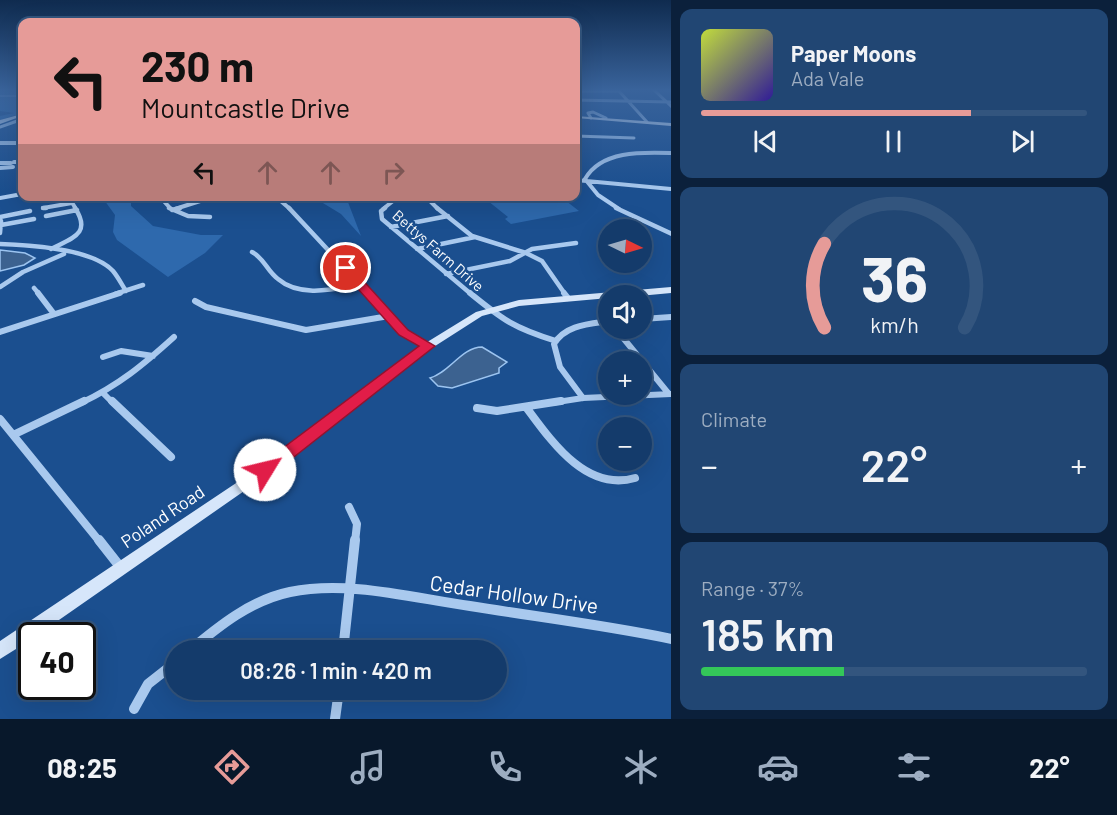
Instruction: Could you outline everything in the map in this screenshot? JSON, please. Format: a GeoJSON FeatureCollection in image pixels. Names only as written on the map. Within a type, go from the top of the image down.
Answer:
{"type":"FeatureCollection","features":[{"type":"Feature","properties":{"kind":"street"},"geometry":{"type":"LineString","coordinates":[[580,136],[634,138]]}},
{"type":"Feature","properties":{"kind":"street"},"geometry":{"type":"LineString","coordinates":[[1,144],[18,142]]}},
{"type":"Feature","properties":{"kind":"street"},"geometry":{"type":"LineString","coordinates":[[671,153],[636,152],[622,155],[595,166],[587,173],[585,180],[591,190],[602,198],[671,233]]}},
{"type":"Feature","properties":{"kind":"street"},"geometry":{"type":"LineString","coordinates":[[0,163],[17,164]]}},
{"type":"Feature","properties":{"kind":"street"},"geometry":{"type":"LineString","coordinates":[[0,168],[17,164]]}},
{"type":"Feature","properties":{"kind":"street"},"geometry":{"type":"LineString","coordinates":[[580,180],[671,189]]}},
{"type":"Feature","properties":{"kind":"street"},"geometry":{"type":"LineString","coordinates":[[0,198],[18,195]]}},
{"type":"Feature","properties":{"kind":"street"},"geometry":{"type":"LineString","coordinates":[[163,201],[171,210],[188,216],[210,217]]}},
{"type":"Feature","properties":{"kind":"street"},"geometry":{"type":"LineString","coordinates":[[171,210],[200,201]]}},
{"type":"Feature","properties":{"kind":"street"},"geometry":{"type":"LineString","coordinates":[[281,201],[302,219],[404,333],[428,346]]}},
{"type":"Feature","properties":{"kind":"street","name":"Bettys Farm Drive"},"geometry":{"type":"LineString","coordinates":[[394,201],[382,209],[382,219],[391,227],[489,310],[520,330],[556,341]]}},
{"type":"Feature","properties":{"kind":"street"},"geometry":{"type":"LineString","coordinates":[[430,201],[475,237],[525,253],[548,266],[558,287],[568,298]]}},
{"type":"Feature","properties":{"kind":"street"},"geometry":{"type":"LineString","coordinates":[[43,208],[72,203],[83,220],[81,229],[51,249]]}},
{"type":"Feature","properties":{"kind":"street"},"geometry":{"type":"LineString","coordinates":[[46,216],[77,210]]}},
{"type":"Feature","properties":{"kind":"street"},"geometry":{"type":"LineString","coordinates":[[0,233],[0,217],[30,211]]}},
{"type":"Feature","properties":{"kind":"street"},"geometry":{"type":"LineString","coordinates":[[391,227],[447,216]]}},
{"type":"Feature","properties":{"kind":"street"},"geometry":{"type":"LineString","coordinates":[[1,225],[34,219]]}},
{"type":"Feature","properties":{"kind":"street"},"geometry":{"type":"LineString","coordinates":[[417,249],[475,237]]}},
{"type":"Feature","properties":{"kind":"street"},"geometry":{"type":"LineString","coordinates":[[446,274],[510,261],[532,249],[576,243]]}},
{"type":"Feature","properties":{"kind":"street"},"geometry":{"type":"LineString","coordinates":[[0,244],[31,244],[103,263],[112,270],[126,291]]}},
{"type":"Feature","properties":{"kind":"street"},"geometry":{"type":"LineString","coordinates":[[252,252],[260,255],[278,279],[299,288],[321,290],[361,285]]}},
{"type":"Feature","properties":{"kind":"street"},"geometry":{"type":"LineString","coordinates":[[0,287],[23,272],[64,254]]}},
{"type":"Feature","properties":{"kind":"street"},"geometry":{"type":"LineString","coordinates":[[0,332],[143,285]]}},
{"type":"Feature","properties":{"kind":"street"},"geometry":{"type":"LineString","coordinates":[[34,288],[54,314]]}},
{"type":"Feature","properties":{"kind":"street","name":"Poland Road"},"geometry":{"type":"LineString","coordinates":[[0,651],[265,470],[428,346],[489,310],[519,303],[671,290]]}},
{"type":"Feature","properties":{"kind":"street"},"geometry":{"type":"LineString","coordinates":[[195,301],[206,307],[306,330],[323,329],[389,316]]}},
{"type":"Feature","properties":{"kind":"street"},"geometry":{"type":"LineString","coordinates":[[652,319],[671,318]]}},
{"type":"Feature","properties":{"kind":"street"},"geometry":{"type":"LineString","coordinates":[[583,399],[556,362],[554,350],[556,341],[564,332],[583,323],[598,322]]}},
{"type":"Feature","properties":{"kind":"street"},"geometry":{"type":"LineString","coordinates":[[13,435],[124,381],[174,337]]}},
{"type":"Feature","properties":{"kind":"street"},"geometry":{"type":"LineString","coordinates":[[624,339],[670,394]]}},
{"type":"Feature","properties":{"kind":"street"},"geometry":{"type":"LineString","coordinates":[[103,357],[129,351],[153,356]]}},
{"type":"Feature","properties":{"kind":"street"},"geometry":{"type":"LineString","coordinates":[[102,393],[171,457]]}},
{"type":"Feature","properties":{"kind":"street"},"geometry":{"type":"LineString","coordinates":[[477,408],[497,411],[583,399],[670,394]]}},
{"type":"Feature","properties":{"kind":"street"},"geometry":{"type":"LineString","coordinates":[[526,407],[560,453],[576,465],[611,480],[623,482],[635,478]]}},
{"type":"Feature","properties":{"kind":"street"},"geometry":{"type":"LineString","coordinates":[[0,419],[120,567]]}},
{"type":"Feature","properties":{"kind":"street"},"geometry":{"type":"LineString","coordinates":[[344,640],[357,524],[349,507]]}},
{"type":"Feature","properties":{"kind":"street","name":"Cedar Hollow Drive"},"geometry":{"type":"LineString","coordinates":[[203,640],[239,612],[267,599],[309,590],[351,591],[514,613],[671,639]]}},
{"type":"Feature","properties":{"kind":"street"},"geometry":{"type":"LineString","coordinates":[[134,709],[148,684],[165,671]]}},
{"type":"Feature","properties":{"kind":"street"},"geometry":{"type":"LineString","coordinates":[[335,719],[338,700]]}},
{"type":"Feature","properties":{"kind":"shaded area"},"geometry":{"type":"Polygon","coordinates":[[[105,201],[131,201],[131,206],[153,226],[201,235],[223,235],[205,253],[168,277],[117,240],[113,232],[115,215],[105,201]]]}},
{"type":"Feature","properties":{"kind":"shaded area"},"geometry":{"type":"Polygon","coordinates":[[[320,201],[348,201],[361,236],[341,214],[320,201]]]}},
{"type":"Feature","properties":{"kind":"shaded area"},"geometry":{"type":"Polygon","coordinates":[[[488,201],[566,201],[579,211],[511,224],[505,219],[508,217],[488,201]]]}},
{"type":"Feature","properties":{"kind":"shaded area"},"geometry":{"type":"Polygon","coordinates":[[[0,250],[25,253],[35,258],[24,265],[0,271],[0,250]]]}},
{"type":"Feature","properties":{"kind":"shaded area"},"geometry":{"type":"Polygon","coordinates":[[[482,347],[507,362],[499,368],[499,373],[452,388],[438,386],[430,378],[443,371],[468,351],[482,347]]]}},
{"type":"Feature","properties":{"kind":"route"},"geometry":{"type":"LineString","coordinates":[[265,470],[326,426],[428,346],[404,333],[346,268]]}}]}
